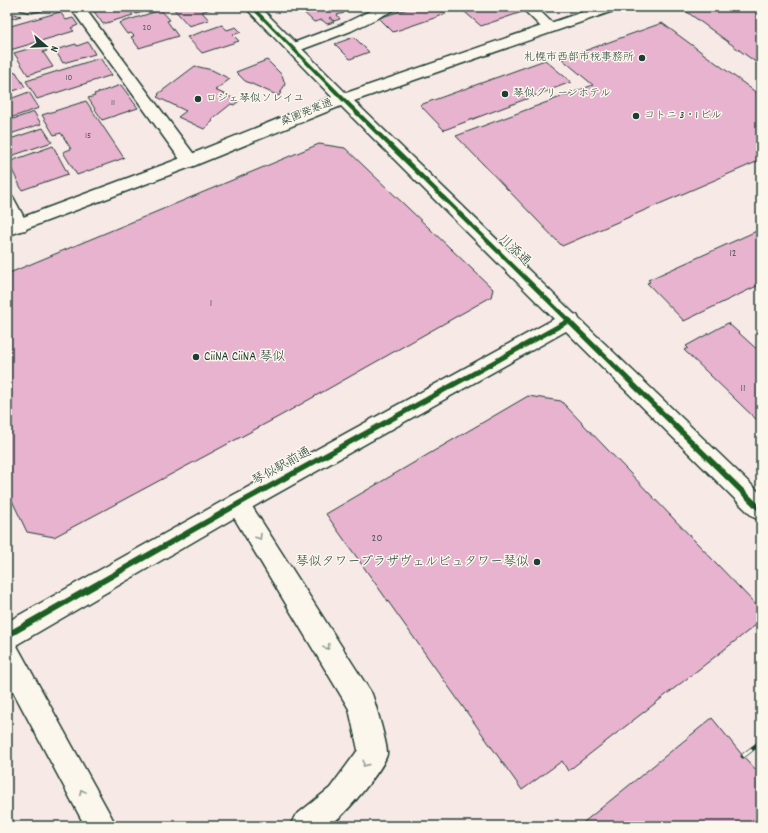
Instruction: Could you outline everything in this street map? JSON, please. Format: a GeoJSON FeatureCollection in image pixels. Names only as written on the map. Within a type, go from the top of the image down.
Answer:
{"type":"FeatureCollection","features":[{"type":"Feature","properties":{"kind":"street"},"geometry":{"type":"LineString","coordinates":[[26,7],[37,7]]}},
{"type":"Feature","properties":{"kind":"street"},"geometry":{"type":"LineString","coordinates":[[78,7],[190,161]]}},
{"type":"Feature","properties":{"kind":"street","name":"川添通"},"geometry":{"type":"LineString","coordinates":[[252,7],[343,99],[570,320],[761,510]]}},
{"type":"Feature","properties":{"kind":"street"},"geometry":{"type":"LineString","coordinates":[[292,48],[346,28],[389,7]]}},
{"type":"Feature","properties":{"kind":"street"},"geometry":{"type":"LineString","coordinates":[[528,7],[550,28]]}},
{"type":"Feature","properties":{"kind":"street","name":"桑園発寒通"},"geometry":{"type":"LineString","coordinates":[[13,228],[190,161],[343,99],[612,7]]}},
{"type":"Feature","properties":{"kind":"street"},"geometry":{"type":"LineString","coordinates":[[7,201],[13,228]]}},
{"type":"Feature","properties":{"kind":"street","name":"琴似駅前通"},"geometry":{"type":"LineString","coordinates":[[7,636],[238,504],[570,320]]}},
{"type":"Feature","properties":{"kind":"street"},"geometry":{"type":"LineString","coordinates":[[238,504],[362,704],[373,753],[340,798],[305,826]]}},
{"type":"Feature","properties":{"kind":"street"},"geometry":{"type":"LineString","coordinates":[[7,653],[101,826]]}},
{"type":"Feature","properties":{"kind":"building"},"geometry":{"type":"Polygon","coordinates":[[[102,7],[127,7],[133,15],[103,24],[93,10],[102,7]]]}},
{"type":"Feature","properties":{"kind":"building"},"geometry":{"type":"Polygon","coordinates":[[[131,7],[159,7],[136,14],[131,7]]]}},
{"type":"Feature","properties":{"kind":"building"},"geometry":{"type":"Polygon","coordinates":[[[172,7],[215,7],[202,12],[209,20],[189,26],[172,7]]]}},
{"type":"Feature","properties":{"kind":"building"},"geometry":{"type":"Polygon","coordinates":[[[298,7],[338,7],[344,13],[337,15],[340,19],[334,21],[331,17],[329,18],[334,22],[327,24],[322,20],[314,22],[298,7]]]}},
{"type":"Feature","properties":{"kind":"building"},"geometry":{"type":"Polygon","coordinates":[[[413,7],[438,7],[446,14],[393,32],[379,18],[413,7]]]}},
{"type":"Feature","properties":{"kind":"building"},"geometry":{"type":"Polygon","coordinates":[[[459,7],[516,7],[522,12],[481,26],[459,7]]]}},
{"type":"Feature","properties":{"kind":"building"},"geometry":{"type":"Polygon","coordinates":[[[690,7],[761,7],[761,66],[683,9],[690,7]]]}},
{"type":"Feature","properties":{"kind":"building"},"geometry":{"type":"Polygon","coordinates":[[[161,10],[170,20],[167,21],[178,36],[139,48],[131,37],[134,36],[131,33],[127,34],[119,23],[161,10]]]}},
{"type":"Feature","properties":{"kind":"building"},"geometry":{"type":"Polygon","coordinates":[[[7,12],[21,16],[7,20],[7,12]]]}},
{"type":"Feature","properties":{"kind":"building"},"geometry":{"type":"Polygon","coordinates":[[[60,12],[66,20],[73,18],[78,25],[71,28],[74,31],[7,51],[7,27],[60,12]]]}},
{"type":"Feature","properties":{"kind":"building","name":"コトニ 3・1 ビル"},"geometry":{"type":"Polygon","coordinates":[[[662,23],[761,96],[761,160],[562,246],[456,136],[593,85],[562,59],[662,23]]]}},
{"type":"Feature","properties":{"kind":"building"},"geometry":{"type":"Polygon","coordinates":[[[222,25],[227,30],[236,27],[241,32],[233,35],[239,41],[202,53],[187,37],[222,25]]]}},
{"type":"Feature","properties":{"kind":"building"},"geometry":{"type":"Polygon","coordinates":[[[354,37],[369,52],[350,59],[335,44],[354,37]]]}},
{"type":"Feature","properties":{"kind":"building"},"geometry":{"type":"Polygon","coordinates":[[[88,42],[95,54],[63,63],[55,50],[76,44],[77,46],[88,42]]]}},
{"type":"Feature","properties":{"kind":"building"},"geometry":{"type":"Polygon","coordinates":[[[42,45],[47,51],[43,52],[53,67],[28,75],[14,53],[42,45]]]}},
{"type":"Feature","properties":{"kind":"building"},"geometry":{"type":"Polygon","coordinates":[[[100,58],[112,75],[37,99],[26,81],[100,58]]]}},
{"type":"Feature","properties":{"kind":"building"},"geometry":{"type":"Polygon","coordinates":[[[267,60],[282,75],[285,84],[279,96],[245,81],[236,72],[267,60]]]}},
{"type":"Feature","properties":{"kind":"building"},"geometry":{"type":"Polygon","coordinates":[[[545,60],[571,82],[444,130],[420,105],[545,60]]]}},
{"type":"Feature","properties":{"kind":"building","name":"ロジェ琴似ソレイユ"},"geometry":{"type":"Polygon","coordinates":[[[195,66],[212,70],[230,79],[215,90],[239,101],[234,105],[231,104],[211,120],[213,121],[204,129],[178,117],[186,111],[157,97],[159,95],[158,94],[195,66]]]}},
{"type":"Feature","properties":{"kind":"building"},"geometry":{"type":"Polygon","coordinates":[[[16,72],[25,87],[7,93],[7,75],[16,72]]]}},
{"type":"Feature","properties":{"kind":"building"},"geometry":{"type":"Polygon","coordinates":[[[121,85],[138,108],[102,120],[88,98],[95,96],[94,94],[121,85]]]}},
{"type":"Feature","properties":{"kind":"building"},"geometry":{"type":"Polygon","coordinates":[[[29,92],[39,108],[7,119],[7,100],[29,92]]]}},
{"type":"Feature","properties":{"kind":"building"},"geometry":{"type":"Polygon","coordinates":[[[86,101],[124,158],[77,175],[63,152],[71,149],[61,133],[54,135],[42,115],[86,101]]]}},
{"type":"Feature","properties":{"kind":"building"},"geometry":{"type":"Polygon","coordinates":[[[34,112],[41,124],[7,135],[7,121],[34,112]]]}},
{"type":"Feature","properties":{"kind":"building"},"geometry":{"type":"Polygon","coordinates":[[[43,128],[52,142],[8,157],[7,140],[43,128]]]}},
{"type":"Feature","properties":{"kind":"building","name":"CiiNA CiiNA 琴似"},"geometry":{"type":"Polygon","coordinates":[[[319,144],[345,148],[493,289],[491,297],[280,416],[54,537],[27,532],[7,490],[7,274],[319,144]]]}},
{"type":"Feature","properties":{"kind":"building"},"geometry":{"type":"Polygon","coordinates":[[[53,146],[68,174],[22,190],[8,162],[53,146]]]}},
{"type":"Feature","properties":{"kind":"building"},"geometry":{"type":"Polygon","coordinates":[[[761,229],[761,284],[684,321],[647,283],[650,282],[648,280],[761,229]]]}},
{"type":"Feature","properties":{"kind":"building"},"geometry":{"type":"Polygon","coordinates":[[[728,323],[761,353],[761,424],[684,350],[688,348],[686,346],[728,323]]]}},
{"type":"Feature","properties":{"kind":"building","name":"琴似タワープラザヴェルビュタワー琴似"},"geometry":{"type":"Polygon","coordinates":[[[528,396],[561,401],[761,610],[761,621],[568,771],[562,761],[522,790],[326,514],[528,396]]]}},
{"type":"Feature","properties":{"kind":"building"},"geometry":{"type":"Polygon","coordinates":[[[712,718],[743,756],[761,775],[761,826],[579,826],[712,718]]]}},
{"type":"Feature","properties":{"kind":"railway"},"geometry":{"type":"LineString","coordinates":[[743,756],[761,742]]}},
{"type":"Feature","properties":{"kind":"cycle path"},"geometry":{"type":"LineString","coordinates":[[252,7],[343,99],[761,510]]}},
{"type":"Feature","properties":{"kind":"cycle path"},"geometry":{"type":"LineString","coordinates":[[7,636],[238,504],[570,320]]}},
{"type":"Feature","properties":{"kind":"place","name":"札幌市西部市税事務所"},"geometry":{"type":"Point","coordinates":[642,58]}},
{"type":"Feature","properties":{"kind":"place","name":"琴似グリーンホテル"},"geometry":{"type":"Point","coordinates":[505,94]}},
{"type":"Feature","properties":{"kind":"place","name":"ロジェ琴似ソレイユ"},"geometry":{"type":"Point","coordinates":[198,99]}},
{"type":"Feature","properties":{"kind":"place","name":"コトニ 3・1 ビル"},"geometry":{"type":"Point","coordinates":[636,116]}},
{"type":"Feature","properties":{"kind":"place","name":"CiiNA CiiNA 琴似"},"geometry":{"type":"Point","coordinates":[196,357]}},
{"type":"Feature","properties":{"kind":"place","name":"琴似タワープラザヴェルビュタワー琴似"},"geometry":{"type":"Point","coordinates":[537,562]}}]}
